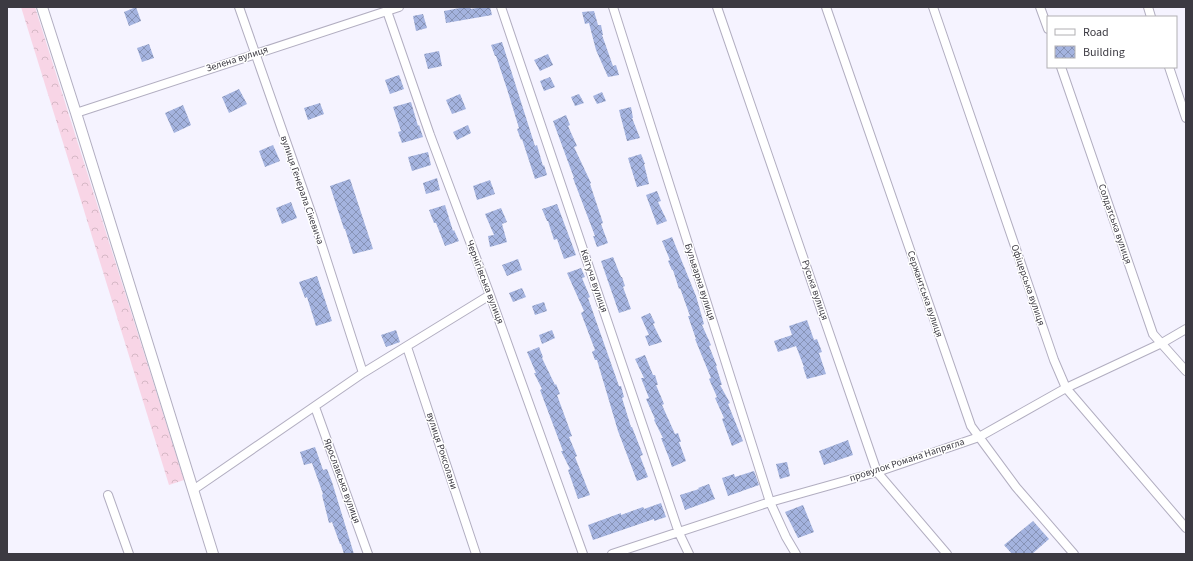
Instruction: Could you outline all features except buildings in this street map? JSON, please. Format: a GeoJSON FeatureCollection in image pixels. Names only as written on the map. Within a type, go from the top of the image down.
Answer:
{"type":"FeatureCollection","features":[{"type":"Feature","properties":{"kind":"street"},"geometry":{"type":"LineString","coordinates":[[42,7],[213,554]]}},
{"type":"Feature","properties":{"kind":"street","name":"вулиця Генерала Сікевича"},"geometry":{"type":"LineString","coordinates":[[239,7],[313,218],[364,373]]}},
{"type":"Feature","properties":{"kind":"street","name":"Зелена вулиця"},"geometry":{"type":"LineString","coordinates":[[76,113],[399,7]]}},
{"type":"Feature","properties":{"kind":"street","name":"Квітуча вулиця"},"geometry":{"type":"LineString","coordinates":[[501,7],[679,532],[689,554]]}},
{"type":"Feature","properties":{"kind":"street","name":"Бульварна вулиця"},"geometry":{"type":"LineString","coordinates":[[613,7],[770,502],[786,537],[796,554]]}},
{"type":"Feature","properties":{"kind":"street","name":"Руська вулиця"},"geometry":{"type":"LineString","coordinates":[[717,7],[877,472],[947,554]]}},
{"type":"Feature","properties":{"kind":"street","name":"Сержантська вулиця"},"geometry":{"type":"LineString","coordinates":[[826,7],[971,426],[1016,487],[1074,554]]}},
{"type":"Feature","properties":{"kind":"street","name":"Офіцерська вулиця"},"geometry":{"type":"LineString","coordinates":[[933,7],[1054,360],[1066,388],[1186,528]]}},
{"type":"Feature","properties":{"kind":"street"},"geometry":{"type":"LineString","coordinates":[[1040,7],[1047,26]]}},
{"type":"Feature","properties":{"kind":"street","name":"Чернігівська вулиця"},"geometry":{"type":"LineString","coordinates":[[387,11],[433,142],[490,295],[583,554]]}},
{"type":"Feature","properties":{"kind":"street","name":"Солдатська вулиця"},"geometry":{"type":"LineString","coordinates":[[1061,68],[1153,334],[1186,371]]}},
{"type":"Feature","properties":{"kind":"street"},"geometry":{"type":"LineString","coordinates":[[1169,68],[1186,118]]}},
{"type":"Feature","properties":{"kind":"street"},"geometry":{"type":"LineString","coordinates":[[193,490],[364,373],[490,295]]}},
{"type":"Feature","properties":{"kind":"street","name":"провулок Романа Напрягла"},"geometry":{"type":"LineString","coordinates":[[612,554],[770,502],[877,472],[979,437],[1066,388],[1162,343],[1186,329]]}},
{"type":"Feature","properties":{"kind":"street","name":"вулиця Роксолани"},"geometry":{"type":"LineString","coordinates":[[407,347],[476,554]]}},
{"type":"Feature","properties":{"kind":"street","name":"Ярославська вулиця"},"geometry":{"type":"LineString","coordinates":[[315,407],[368,554]]}},
{"type":"Feature","properties":{"kind":"street"},"geometry":{"type":"LineString","coordinates":[[108,495],[129,554]]}},
{"type":"Feature","properties":{"kind":"green space"},"geometry":{"type":"Polygon","coordinates":[[[21,7],[35,7],[184,480],[169,485],[21,7]]]}}]}
